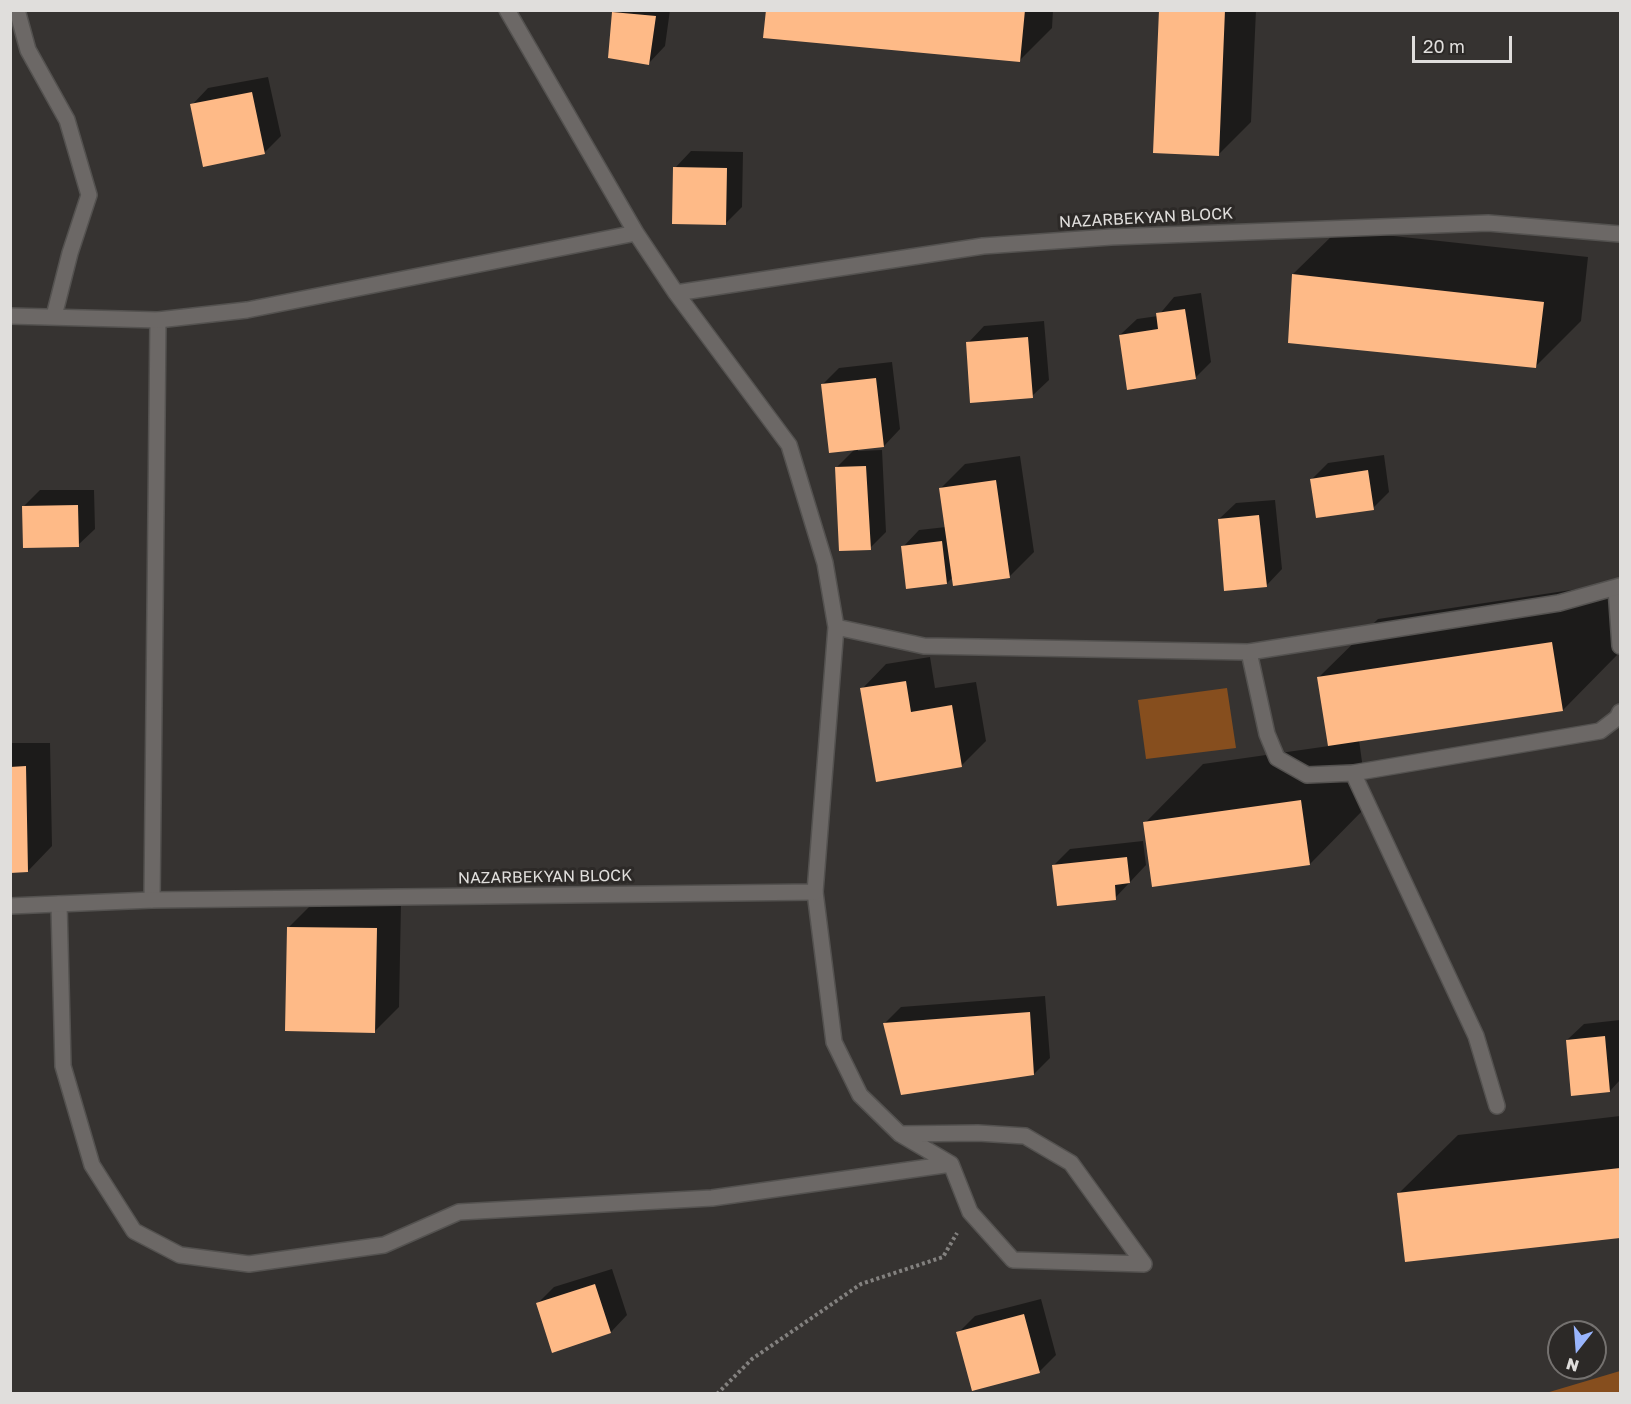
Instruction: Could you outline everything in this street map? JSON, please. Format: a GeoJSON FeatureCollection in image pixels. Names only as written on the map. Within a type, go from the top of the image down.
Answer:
{"type":"FeatureCollection","features":[{"type":"Feature","properties":{"kind":"street"},"geometry":{"type":"LineString","coordinates":[[17,10],[28,50],[67,120],[89,195],[70,253],[54,316]]}},
{"type":"Feature","properties":{"kind":"street"},"geometry":{"type":"LineString","coordinates":[[507,10],[636,233],[676,293],[789,445],[825,563],[836,627],[815,892],[834,1042],[860,1095],[900,1134],[951,1164],[970,1212],[1014,1260],[1144,1264],[1071,1164],[1025,1136],[978,1133],[900,1134]]}},
{"type":"Feature","properties":{"kind":"street","name":"NAZARBEKYAN BLOCK"},"geometry":{"type":"LineString","coordinates":[[676,293],[982,246],[1111,237],[1488,223],[1620,234]]}},
{"type":"Feature","properties":{"kind":"street"},"geometry":{"type":"LineString","coordinates":[[10,316],[158,320],[247,310],[636,233]]}},
{"type":"Feature","properties":{"kind":"street"},"geometry":{"type":"LineString","coordinates":[[152,900],[158,320]]}},
{"type":"Feature","properties":{"kind":"street"},"geometry":{"type":"LineString","coordinates":[[836,627],[924,646],[1249,652],[1559,603],[1618,587],[1620,646]]}},
{"type":"Feature","properties":{"kind":"street"},"geometry":{"type":"LineString","coordinates":[[1249,652],[1267,734],[1277,758],[1307,775],[1353,773],[1600,731],[1620,712]]}},
{"type":"Feature","properties":{"kind":"street"},"geometry":{"type":"LineString","coordinates":[[1353,773],[1476,1036],[1497,1106]]}},
{"type":"Feature","properties":{"kind":"street","name":"NAZARBEKYAN BLOCK"},"geometry":{"type":"LineString","coordinates":[[10,906],[152,900],[815,892]]}},
{"type":"Feature","properties":{"kind":"street"},"geometry":{"type":"LineString","coordinates":[[59,904],[63,1065],[92,1165],[134,1231],[180,1255],[249,1264],[384,1245],[459,1212],[712,1198],[951,1164]]}},
{"type":"Feature","properties":{"kind":"path"},"geometry":{"type":"LineString","coordinates":[[717,1394],[752,1359],[861,1284],[943,1257],[970,1212]]}},
{"type":"Feature","properties":{"kind":"shaded area"},"geometry":{"type":"Polygon","coordinates":[[[1227,688],[1236,748],[1146,759],[1138,700],[1227,688]]]}},
{"type":"Feature","properties":{"kind":"shaded area"},"geometry":{"type":"Polygon","coordinates":[[[1620,1371],[1620,1393],[1546,1393],[1590,1380],[1607,1380],[1607,1375],[1620,1371]]]}},
{"type":"Feature","properties":{"kind":"building"},"geometry":{"type":"Polygon","coordinates":[[[766,10],[1025,10],[1020,62],[763,38],[766,10]]]}},
{"type":"Feature","properties":{"kind":"building"},"geometry":{"type":"Polygon","coordinates":[[[1159,10],[1225,10],[1219,156],[1153,153],[1159,10]]]}},
{"type":"Feature","properties":{"kind":"building"},"geometry":{"type":"Polygon","coordinates":[[[612,12],[656,16],[649,65],[608,58],[612,12]]]}},
{"type":"Feature","properties":{"kind":"building"},"geometry":{"type":"Polygon","coordinates":[[[252,92],[265,154],[203,167],[190,104],[252,92]]]}},
{"type":"Feature","properties":{"kind":"building"},"geometry":{"type":"Polygon","coordinates":[[[673,167],[727,168],[726,225],[672,224],[673,167]]]}},
{"type":"Feature","properties":{"kind":"building"},"geometry":{"type":"Polygon","coordinates":[[[1292,274],[1544,302],[1536,368],[1288,343],[1292,274]]]}},
{"type":"Feature","properties":{"kind":"building"},"geometry":{"type":"Polygon","coordinates":[[[1185,309],[1196,379],[1127,390],[1119,335],[1158,329],[1156,313],[1185,309]]]}},
{"type":"Feature","properties":{"kind":"building"},"geometry":{"type":"Polygon","coordinates":[[[1028,337],[1033,398],[970,403],[966,342],[1028,337]]]}},
{"type":"Feature","properties":{"kind":"building"},"geometry":{"type":"Polygon","coordinates":[[[876,378],[884,447],[829,453],[821,384],[876,378]]]}},
{"type":"Feature","properties":{"kind":"building"},"geometry":{"type":"Polygon","coordinates":[[[866,466],[871,550],[839,551],[835,467],[866,466]]]}},
{"type":"Feature","properties":{"kind":"building"},"geometry":{"type":"Polygon","coordinates":[[[1368,470],[1374,510],[1316,518],[1310,479],[1368,470]]]}},
{"type":"Feature","properties":{"kind":"building"},"geometry":{"type":"Polygon","coordinates":[[[996,480],[1010,578],[953,586],[939,488],[996,480]]]}},
{"type":"Feature","properties":{"kind":"building"},"geometry":{"type":"Polygon","coordinates":[[[78,505],[79,547],[23,548],[22,506],[78,505]]]}},
{"type":"Feature","properties":{"kind":"building"},"geometry":{"type":"Polygon","coordinates":[[[1259,515],[1267,587],[1224,591],[1218,519],[1259,515]]]}},
{"type":"Feature","properties":{"kind":"building"},"geometry":{"type":"Polygon","coordinates":[[[942,541],[947,584],[906,589],[901,546],[942,541]]]}},
{"type":"Feature","properties":{"kind":"building"},"geometry":{"type":"Polygon","coordinates":[[[1552,642],[1563,711],[1328,746],[1317,677],[1552,642]]]}},
{"type":"Feature","properties":{"kind":"building"},"geometry":{"type":"Polygon","coordinates":[[[906,681],[911,712],[952,705],[962,767],[876,782],[860,688],[906,681]]]}},
{"type":"Feature","properties":{"kind":"building"},"geometry":{"type":"Polygon","coordinates":[[[26,766],[28,872],[10,873],[10,767],[26,766]]]}},
{"type":"Feature","properties":{"kind":"building"},"geometry":{"type":"Polygon","coordinates":[[[1301,800],[1310,865],[1152,887],[1143,822],[1301,800]]]}},
{"type":"Feature","properties":{"kind":"building"},"geometry":{"type":"Polygon","coordinates":[[[1127,857],[1130,883],[1115,885],[1116,900],[1057,906],[1052,865],[1127,857]]]}},
{"type":"Feature","properties":{"kind":"building"},"geometry":{"type":"Polygon","coordinates":[[[287,927],[377,928],[375,1033],[285,1031],[287,927]]]}},
{"type":"Feature","properties":{"kind":"building"},"geometry":{"type":"Polygon","coordinates":[[[1030,1012],[1034,1075],[901,1095],[883,1023],[1030,1012]]]}},
{"type":"Feature","properties":{"kind":"building"},"geometry":{"type":"Polygon","coordinates":[[[1605,1036],[1610,1092],[1571,1096],[1566,1040],[1605,1036]]]}},
{"type":"Feature","properties":{"kind":"building"},"geometry":{"type":"Polygon","coordinates":[[[1620,1168],[1620,1238],[1405,1262],[1397,1193],[1620,1168]]]}},
{"type":"Feature","properties":{"kind":"building"},"geometry":{"type":"Polygon","coordinates":[[[595,1284],[611,1333],[552,1353],[536,1303],[595,1284]]]}},
{"type":"Feature","properties":{"kind":"building"},"geometry":{"type":"Polygon","coordinates":[[[1024,1314],[1040,1373],[972,1391],[956,1332],[1024,1314]]]}}]}
